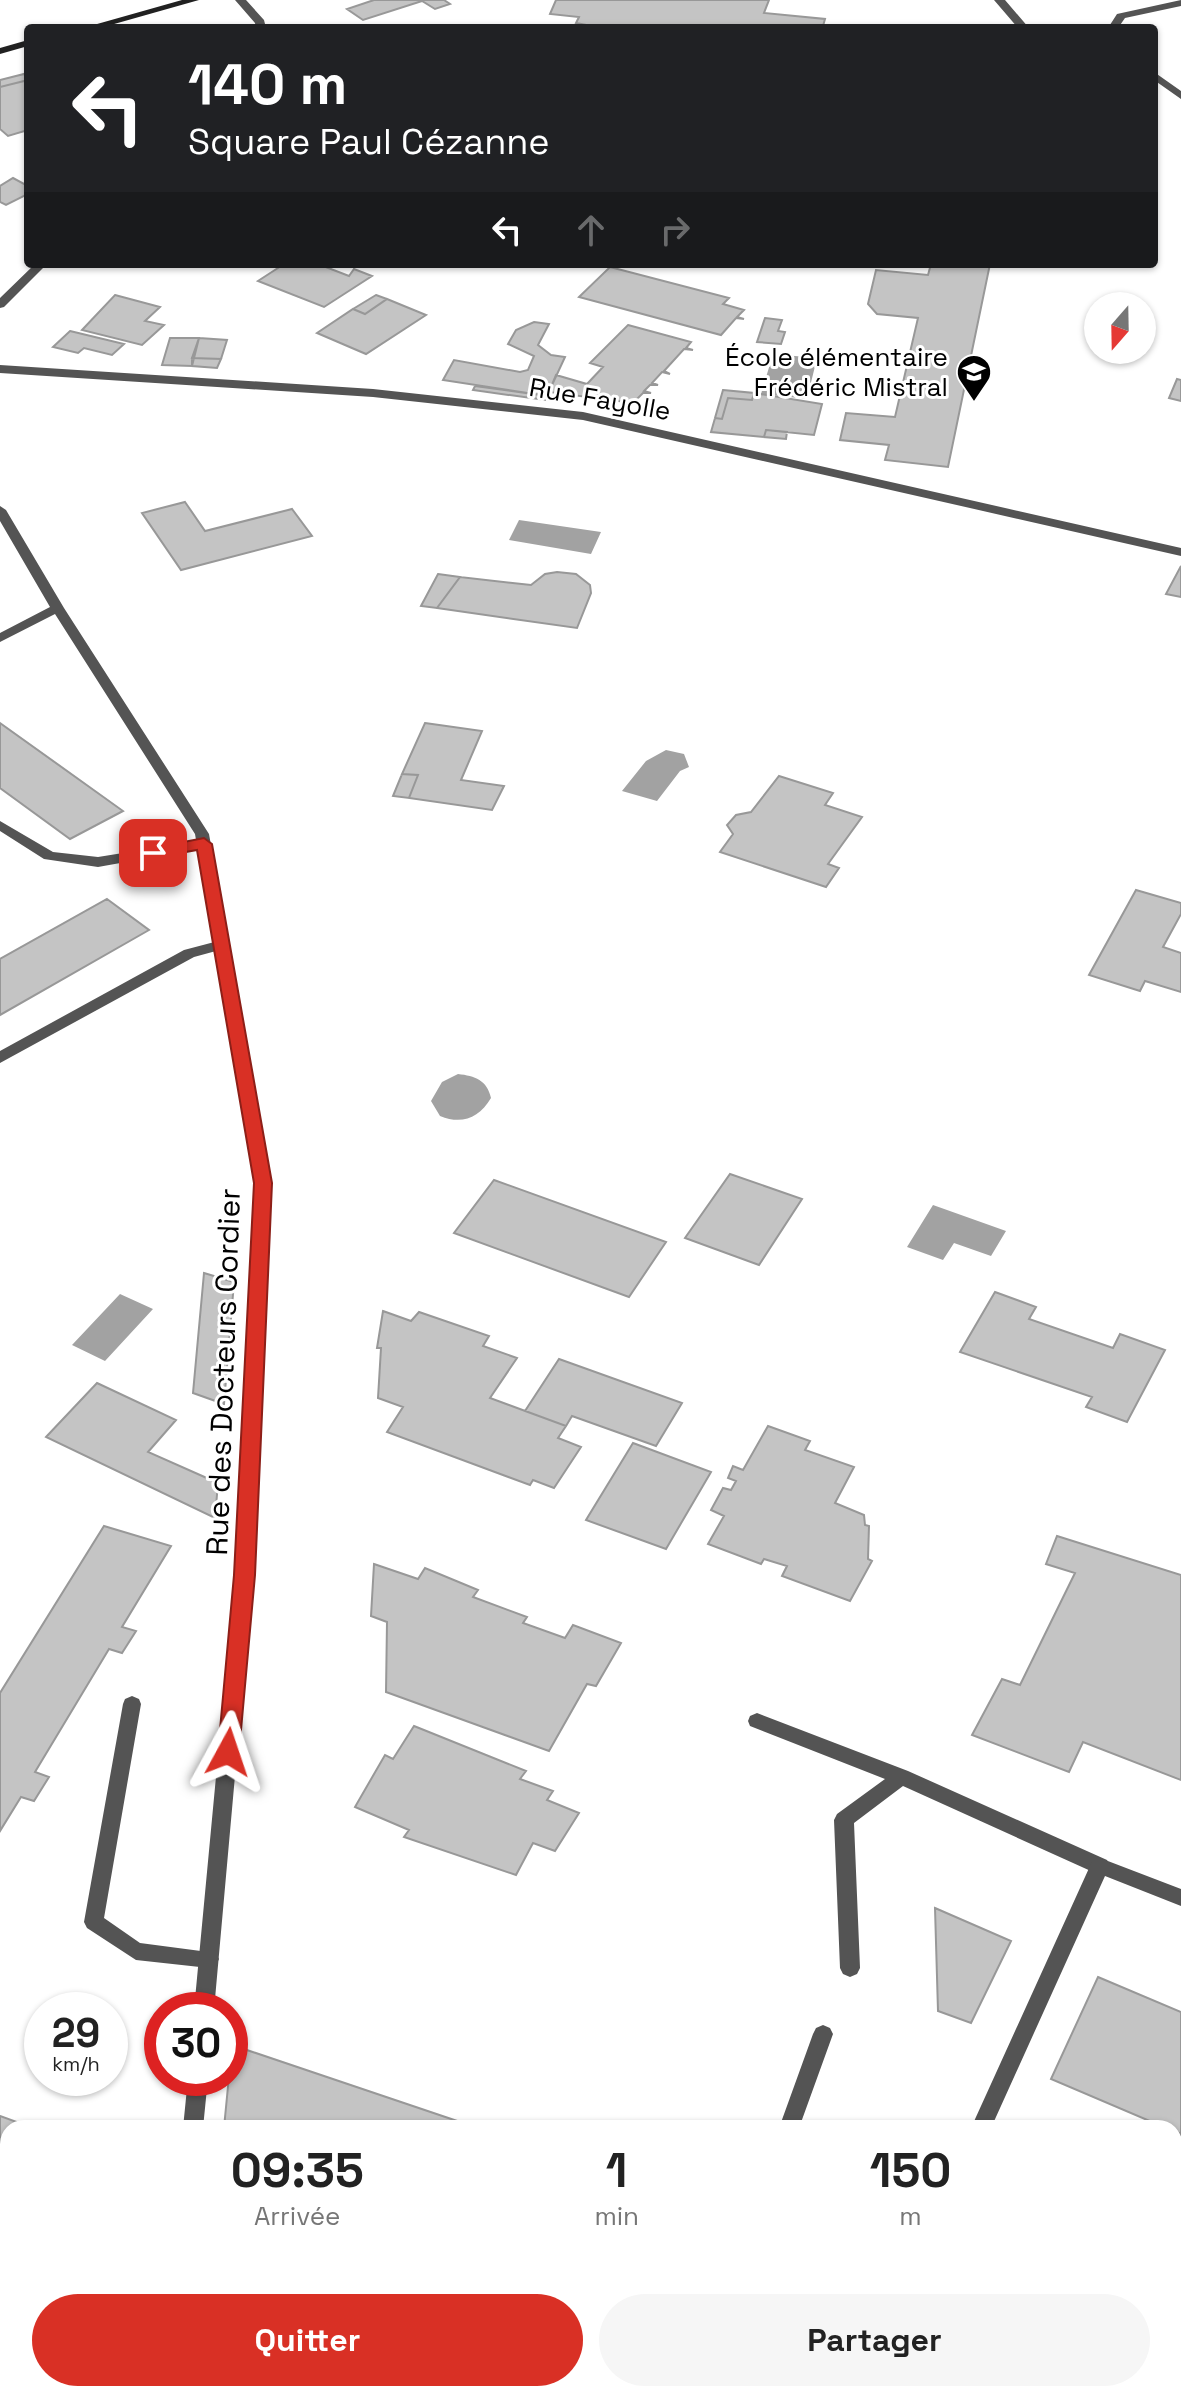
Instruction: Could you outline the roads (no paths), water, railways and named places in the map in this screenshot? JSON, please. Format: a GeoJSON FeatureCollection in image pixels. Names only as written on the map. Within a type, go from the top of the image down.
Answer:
{"type":"FeatureCollection","features":[{"type":"Feature","properties":{"kind":"street"},"geometry":{"type":"LineString","coordinates":[[103,24],[194,0]]}},
{"type":"Feature","properties":{"kind":"street"},"geometry":{"type":"LineString","coordinates":[[240,0],[260,24]]}},
{"type":"Feature","properties":{"kind":"street"},"geometry":{"type":"LineString","coordinates":[[999,0],[1020,24]]}},
{"type":"Feature","properties":{"kind":"street"},"geometry":{"type":"LineString","coordinates":[[1116,24],[1121,16],[1181,3]]}},
{"type":"Feature","properties":{"kind":"street"},"geometry":{"type":"LineString","coordinates":[[0,51],[24,44]]}},
{"type":"Feature","properties":{"kind":"street"},"geometry":{"type":"LineString","coordinates":[[1158,78],[1181,96]]}},
{"type":"Feature","properties":{"kind":"street"},"geometry":{"type":"LineString","coordinates":[[0,305],[37,268]]}},
{"type":"Feature","properties":{"kind":"street","name":"Rue Fayolle"},"geometry":{"type":"LineString","coordinates":[[0,369],[373,393],[583,416],[1181,552]]}},
{"type":"Feature","properties":{"kind":"street","name":"Rue des Docteurs Cordier"},"geometry":{"type":"LineString","coordinates":[[0,510],[57,608],[202,834],[263,1183],[244,1575],[206,1992]]}},
{"type":"Feature","properties":{"kind":"street"},"geometry":{"type":"LineString","coordinates":[[0,638],[57,608]]}},
{"type":"Feature","properties":{"kind":"street"},"geometry":{"type":"LineString","coordinates":[[0,825],[49,856],[98,862],[204,844]]}},
{"type":"Feature","properties":{"kind":"street"},"geometry":{"type":"LineString","coordinates":[[0,1058],[189,953],[222,945]]}},
{"type":"Feature","properties":{"kind":"street"},"geometry":{"type":"LineString","coordinates":[[132,1704],[94,1922],[136,1951],[209,1959]]}},
{"type":"Feature","properties":{"kind":"street"},"geometry":{"type":"LineString","coordinates":[[757,1721],[901,1777],[1100,1866],[1181,1898]]}},
{"type":"Feature","properties":{"kind":"street"},"geometry":{"type":"LineString","coordinates":[[850,1968],[844,1820],[901,1777]]}},
{"type":"Feature","properties":{"kind":"street"},"geometry":{"type":"LineString","coordinates":[[985,2120],[1100,1866]]}},
{"type":"Feature","properties":{"kind":"street"},"geometry":{"type":"LineString","coordinates":[[792,2120],[823,2034]]}},
{"type":"Feature","properties":{"kind":"street"},"geometry":{"type":"LineString","coordinates":[[194,2120],[196,2096]]}},
{"type":"Feature","properties":{"kind":"place","name":"École élémentaire Frédéric Mistral"},"geometry":{"type":"Point","coordinates":[974,403]}}]}
